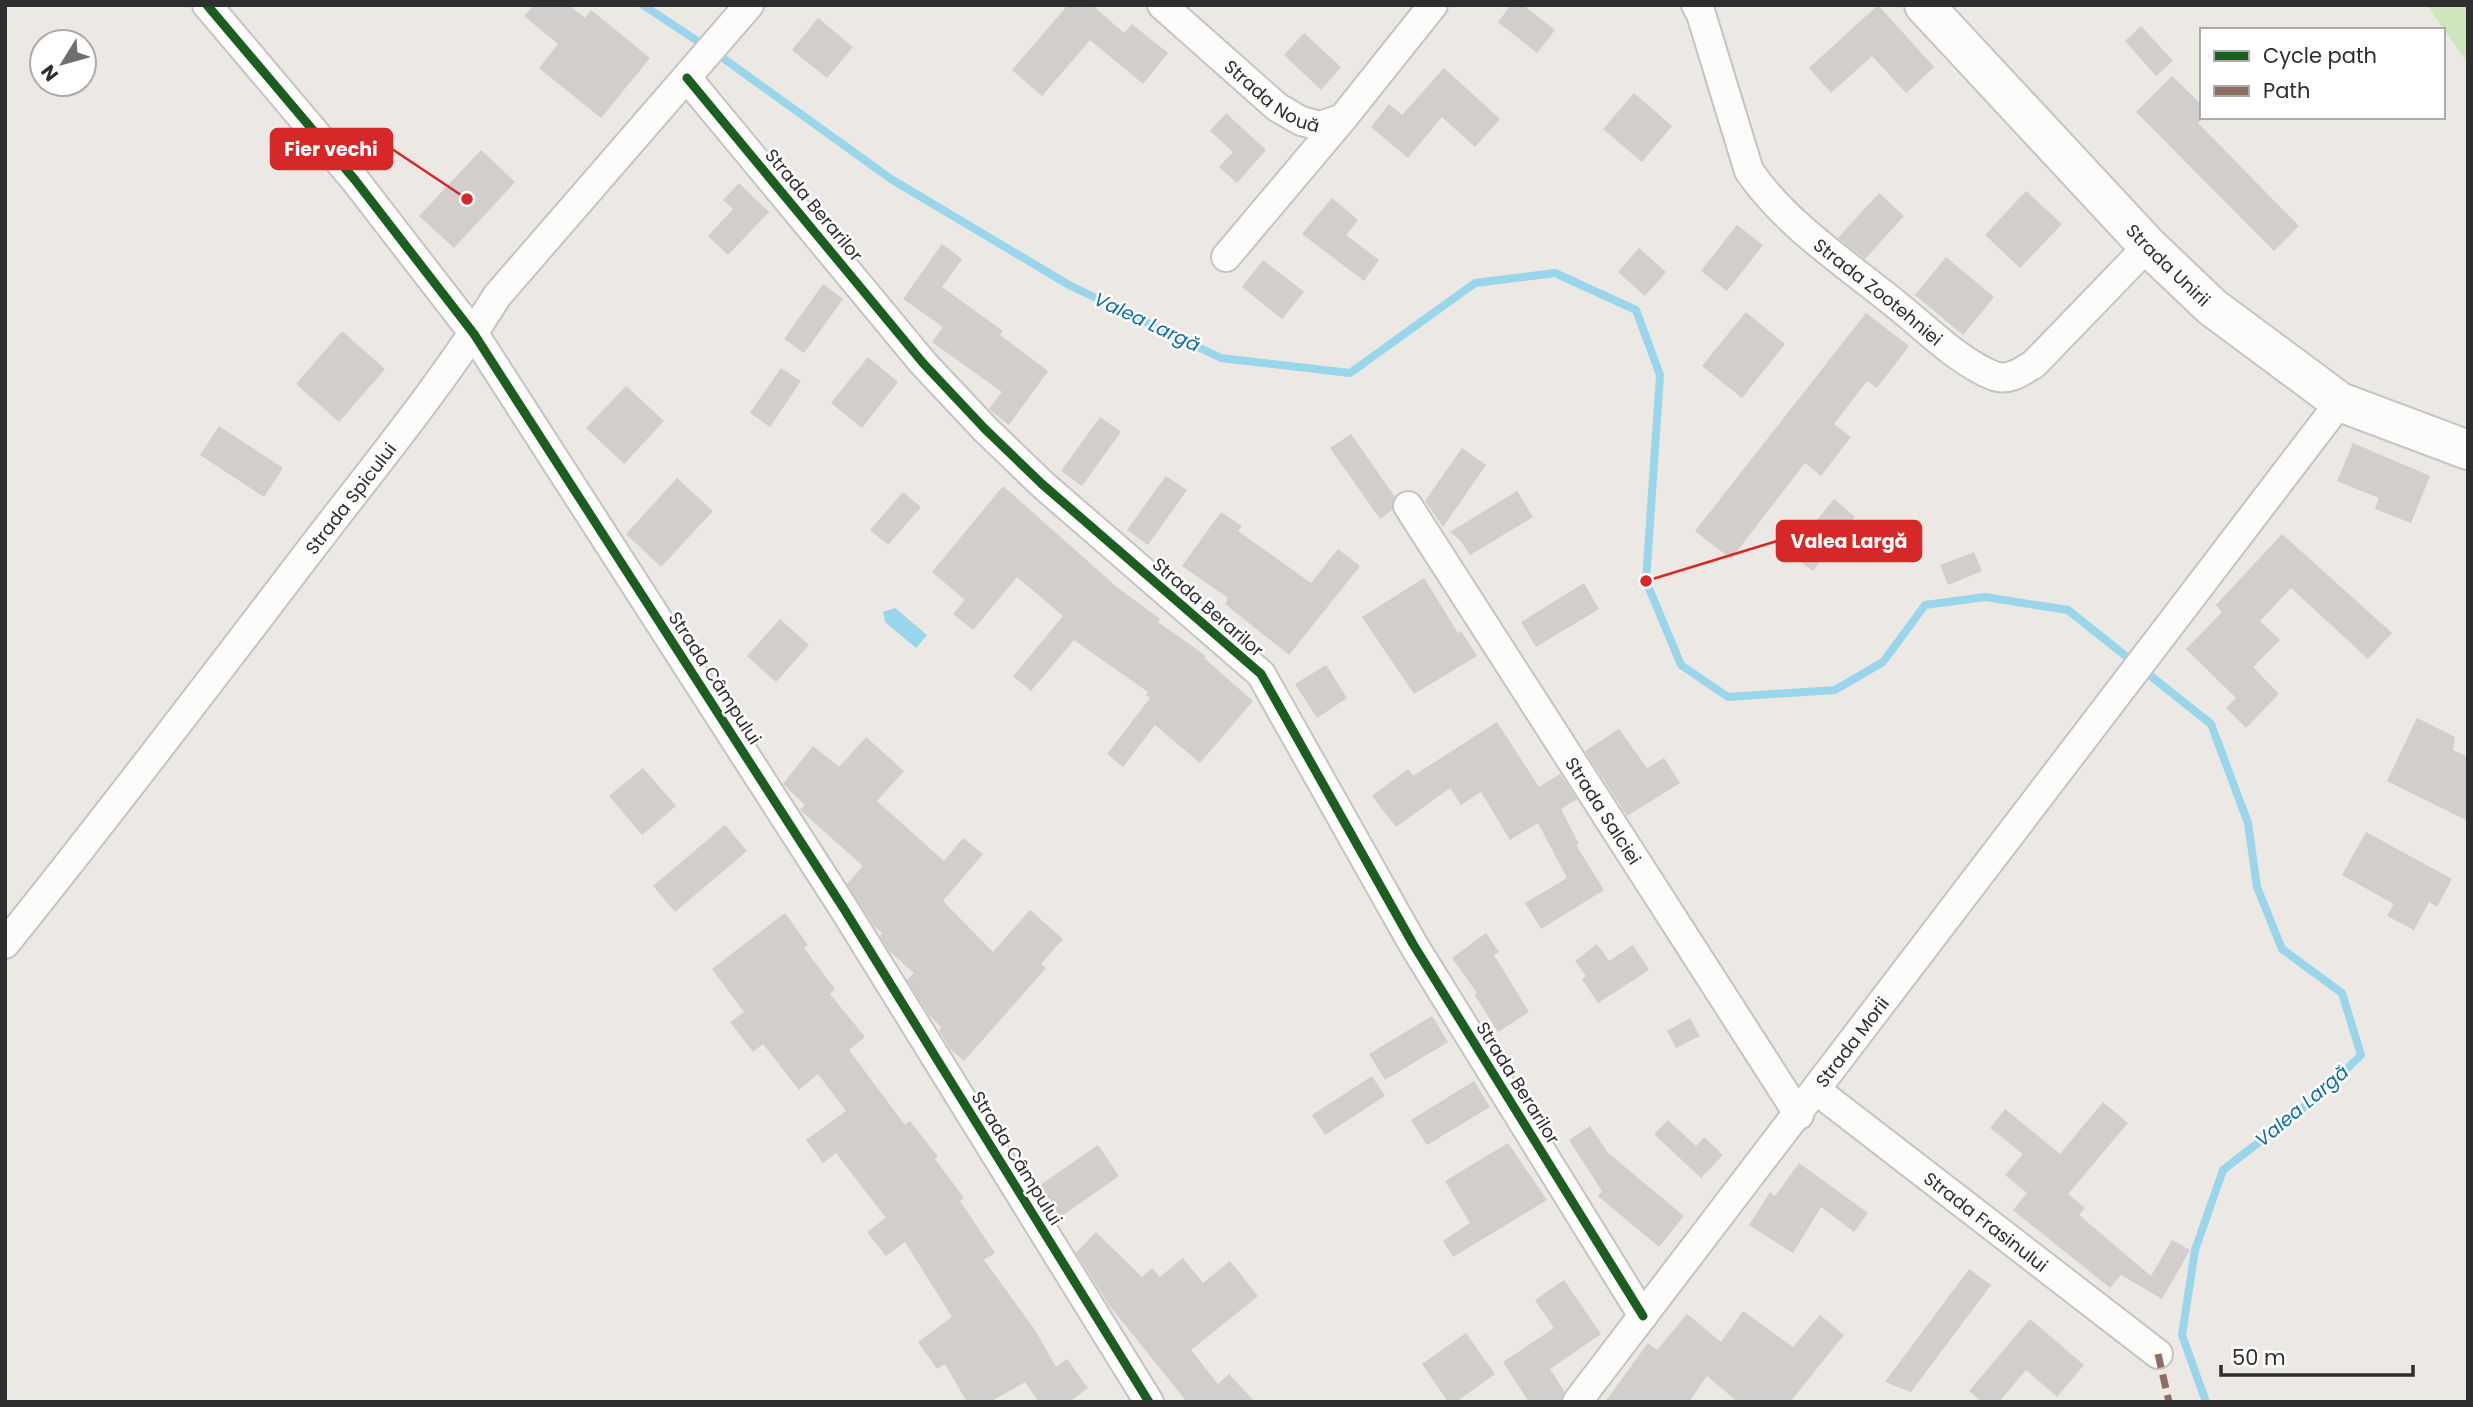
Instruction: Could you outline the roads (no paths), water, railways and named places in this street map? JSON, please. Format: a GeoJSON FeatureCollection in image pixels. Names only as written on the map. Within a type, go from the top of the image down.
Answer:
{"type":"FeatureCollection","features":[{"type":"Feature","properties":{"kind":"main road","name":"Strada Unirii"},"geometry":{"type":"LineString","coordinates":[[1924,5],[2148,246],[2212,307],[2340,402],[2468,450]]}},
{"type":"Feature","properties":{"kind":"street","name":"Strada Câmpului"},"geometry":{"type":"LineString","coordinates":[[207,5],[355,180],[474,334],[844,909],[1149,1402]]}},
{"type":"Feature","properties":{"kind":"street","name":"Strada Spicului"},"geometry":{"type":"LineString","coordinates":[[5,944],[100,825],[474,334],[497,296],[749,5]]}},
{"type":"Feature","properties":{"kind":"street","name":"Strada Nouă"},"geometry":{"type":"LineString","coordinates":[[1162,5],[1277,107],[1301,121],[1320,126],[1343,118],[1433,5]]}},
{"type":"Feature","properties":{"kind":"street","name":"Strada Zootehniei"},"geometry":{"type":"LineString","coordinates":[[1696,5],[1749,171],[1760,188],[1787,216],[1951,349],[1996,377],[2013,377],[2034,365],[2148,246]]}},
{"type":"Feature","properties":{"kind":"street","name":"Strada Berarilor"},"geometry":{"type":"LineString","coordinates":[[694,69],[923,363],[1042,484],[1261,674],[1413,944],[1643,1316]]}},
{"type":"Feature","properties":{"kind":"street"},"geometry":{"type":"LineString","coordinates":[[1226,257],[1343,118]]}},
{"type":"Feature","properties":{"kind":"street","name":"Strada Morii"},"geometry":{"type":"LineString","coordinates":[[1577,1402],[1799,1115],[2126,679],[2340,402]]}},
{"type":"Feature","properties":{"kind":"street","name":"Strada Salciei"},"geometry":{"type":"LineString","coordinates":[[1408,506],[1799,1115]]}},
{"type":"Feature","properties":{"kind":"street","name":"Strada Frasinului"},"geometry":{"type":"LineString","coordinates":[[1816,1090],[2158,1354]]}},
{"type":"Feature","properties":{"kind":"water"},"geometry":{"type":"Polygon","coordinates":[[[895,608],[927,635],[916,648],[885,622],[883,612],[895,608]]]}},
{"type":"Feature","properties":{"kind":"waterway","name":"Valea Largă"},"geometry":{"type":"LineString","coordinates":[[643,5],[705,46]]}},
{"type":"Feature","properties":{"kind":"waterway","name":"Valea Largă"},"geometry":{"type":"LineString","coordinates":[[716,53],[891,179],[1069,285],[1221,358],[1350,373],[1475,283],[1555,273],[1636,310],[1660,375],[1646,581],[1681,665],[1728,697],[1835,690],[1883,662],[1925,605],[1985,597],[2068,610],[2211,724],[2248,823],[2257,887],[2282,949],[2342,993],[2361,1055],[2321,1094],[2223,1170],[2195,1250],[2182,1335],[2206,1402]]}},
{"type":"Feature","properties":{"kind":"place","name":"Fier vechi"},"geometry":{"type":"Point","coordinates":[467,199]}},
{"type":"Feature","properties":{"kind":"place","name":"Valea Largă"},"geometry":{"type":"Point","coordinates":[1646,581]}}]}
